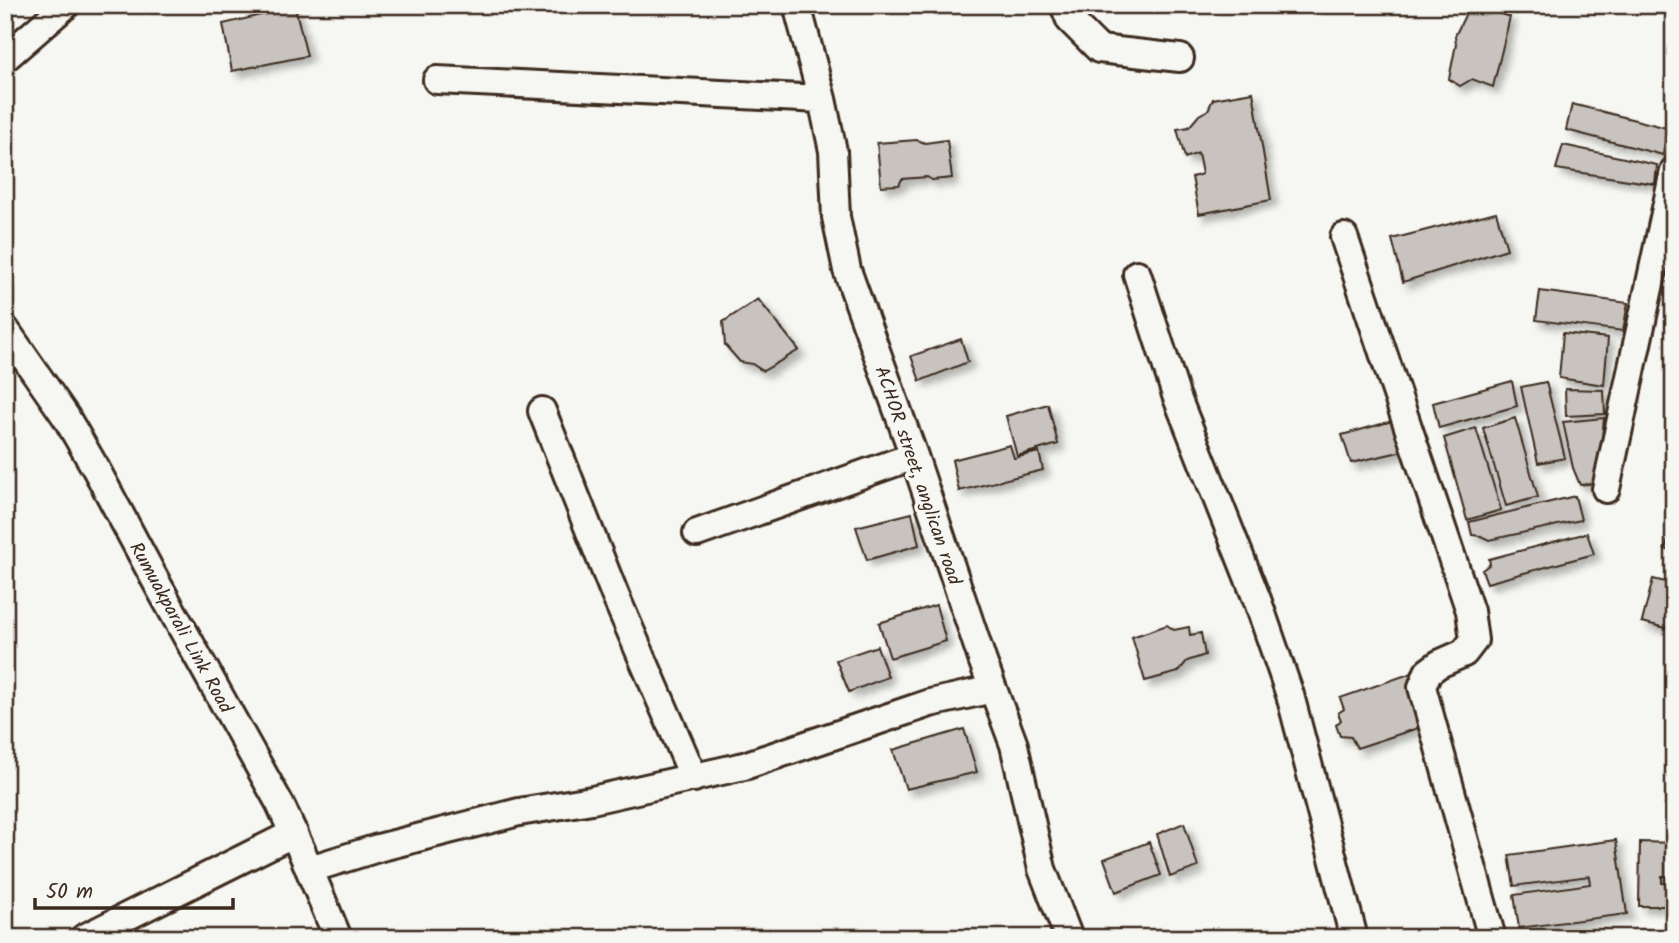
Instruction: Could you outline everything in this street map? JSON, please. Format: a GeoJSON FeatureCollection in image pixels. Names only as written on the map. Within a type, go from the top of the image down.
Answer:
{"type":"FeatureCollection","features":[{"type":"Feature","properties":{"kind":"street"},"geometry":{"type":"LineString","coordinates":[[5,58],[66,5]]}},
{"type":"Feature","properties":{"kind":"street","name":"ACHOR street, anglican road"},"geometry":{"type":"LineString","coordinates":[[797,5],[833,151],[836,217],[847,270],[1014,746],[1042,869],[1069,938]]}},
{"type":"Feature","properties":{"kind":"street"},"geometry":{"type":"LineString","coordinates":[[1064,5],[1070,20],[1099,49],[1180,58]]}},
{"type":"Feature","properties":{"kind":"street"},"geometry":{"type":"LineString","coordinates":[[437,80],[822,99]]}},
{"type":"Feature","properties":{"kind":"street"},"geometry":{"type":"LineString","coordinates":[[1606,489],[1674,171]]}},
{"type":"Feature","properties":{"kind":"street"},"geometry":{"type":"LineString","coordinates":[[1344,237],[1470,611],[1474,640],[1464,653],[1428,672],[1422,687],[1492,938]]}},
{"type":"Feature","properties":{"kind":"street"},"geometry":{"type":"LineString","coordinates":[[1137,274],[1177,395],[1258,602],[1286,684],[1354,938]]}},
{"type":"Feature","properties":{"kind":"street","name":"Rumuakparali Link Road"},"geometry":{"type":"LineString","coordinates":[[5,328],[66,417],[280,804],[338,938]]}},
{"type":"Feature","properties":{"kind":"street"},"geometry":{"type":"LineString","coordinates":[[542,411],[615,595],[694,778]]}},
{"type":"Feature","properties":{"kind":"street"},"geometry":{"type":"LineString","coordinates":[[697,533],[914,456]]}},
{"type":"Feature","properties":{"kind":"street"},"geometry":{"type":"LineString","coordinates":[[310,869],[519,811],[592,800],[744,765],[930,703],[993,689]]}},
{"type":"Feature","properties":{"kind":"street"},"geometry":{"type":"LineString","coordinates":[[84,938],[294,833]]}},
{"type":"Feature","properties":{"kind":"building"},"geometry":{"type":"Polygon","coordinates":[[[295,7],[307,56],[232,71],[223,24],[295,7]]]}},
{"type":"Feature","properties":{"kind":"building"},"geometry":{"type":"Polygon","coordinates":[[[1481,7],[1510,17],[1493,87],[1472,79],[1460,86],[1449,79],[1455,36],[1468,9],[1481,7]]]}},
{"type":"Feature","properties":{"kind":"building"},"geometry":{"type":"Polygon","coordinates":[[[1253,92],[1271,200],[1199,214],[1192,177],[1202,174],[1198,153],[1185,158],[1177,129],[1189,127],[1199,115],[1208,110],[1213,99],[1253,92]]]}},
{"type":"Feature","properties":{"kind":"building"},"geometry":{"type":"Polygon","coordinates":[[[1572,104],[1667,128],[1663,155],[1566,130],[1572,104]]]}},
{"type":"Feature","properties":{"kind":"building"},"geometry":{"type":"Polygon","coordinates":[[[917,140],[925,143],[947,140],[952,178],[902,179],[899,185],[881,186],[877,143],[917,140]]]}},
{"type":"Feature","properties":{"kind":"building"},"geometry":{"type":"Polygon","coordinates":[[[1563,145],[1657,165],[1655,184],[1556,169],[1563,145]]]}},
{"type":"Feature","properties":{"kind":"building"},"geometry":{"type":"Polygon","coordinates":[[[1496,212],[1507,249],[1403,282],[1392,239],[1496,212]]]}},
{"type":"Feature","properties":{"kind":"building"},"geometry":{"type":"Polygon","coordinates":[[[1540,291],[1628,303],[1623,331],[1536,320],[1540,291]]]}},
{"type":"Feature","properties":{"kind":"building"},"geometry":{"type":"Polygon","coordinates":[[[758,299],[799,350],[763,371],[752,364],[740,362],[725,345],[723,322],[758,299]]]}},
{"type":"Feature","properties":{"kind":"building"},"geometry":{"type":"Polygon","coordinates":[[[1563,333],[1608,338],[1604,385],[1559,378],[1563,333]]]}},
{"type":"Feature","properties":{"kind":"building"},"geometry":{"type":"Polygon","coordinates":[[[961,339],[968,362],[920,381],[911,356],[961,339]]]}},
{"type":"Feature","properties":{"kind":"building"},"geometry":{"type":"Polygon","coordinates":[[[1512,381],[1517,406],[1439,428],[1433,403],[1512,381]]]}},
{"type":"Feature","properties":{"kind":"building"},"geometry":{"type":"Polygon","coordinates":[[[1546,382],[1565,458],[1538,463],[1521,387],[1546,382]]]}},
{"type":"Feature","properties":{"kind":"building"},"geometry":{"type":"Polygon","coordinates":[[[1565,389],[1604,390],[1605,414],[1566,416],[1565,389]]]}},
{"type":"Feature","properties":{"kind":"building"},"geometry":{"type":"Polygon","coordinates":[[[1048,404],[1058,444],[1017,456],[1006,416],[1048,404]]]}},
{"type":"Feature","properties":{"kind":"building"},"geometry":{"type":"Polygon","coordinates":[[[1515,418],[1538,497],[1506,506],[1483,428],[1515,418]]]}},
{"type":"Feature","properties":{"kind":"building"},"geometry":{"type":"Polygon","coordinates":[[[1604,418],[1594,483],[1580,485],[1573,468],[1563,422],[1604,418]]]}},
{"type":"Feature","properties":{"kind":"building"},"geometry":{"type":"Polygon","coordinates":[[[1396,420],[1408,450],[1351,463],[1342,435],[1396,420]]]}},
{"type":"Feature","properties":{"kind":"building"},"geometry":{"type":"Polygon","coordinates":[[[1476,428],[1501,510],[1467,520],[1444,438],[1476,428]]]}},
{"type":"Feature","properties":{"kind":"building"},"geometry":{"type":"Polygon","coordinates":[[[1010,445],[1014,458],[1039,452],[1043,470],[959,491],[952,460],[1010,445]]]}},
{"type":"Feature","properties":{"kind":"building"},"geometry":{"type":"Polygon","coordinates":[[[1575,496],[1581,520],[1489,540],[1472,535],[1469,522],[1575,496]]]}},
{"type":"Feature","properties":{"kind":"building"},"geometry":{"type":"Polygon","coordinates":[[[912,513],[919,545],[867,560],[856,527],[912,513]]]}},
{"type":"Feature","properties":{"kind":"building"},"geometry":{"type":"Polygon","coordinates":[[[1674,524],[1674,552],[1665,549],[1674,524]]]}},
{"type":"Feature","properties":{"kind":"building"},"geometry":{"type":"Polygon","coordinates":[[[1587,533],[1594,554],[1487,583],[1482,570],[1490,564],[1489,559],[1587,533]]]}},
{"type":"Feature","properties":{"kind":"building"},"geometry":{"type":"Polygon","coordinates":[[[1653,579],[1674,584],[1674,630],[1642,622],[1653,579]]]}},
{"type":"Feature","properties":{"kind":"building"},"geometry":{"type":"Polygon","coordinates":[[[936,605],[946,641],[890,658],[879,623],[936,605]]]}},
{"type":"Feature","properties":{"kind":"building"},"geometry":{"type":"Polygon","coordinates":[[[1167,625],[1174,630],[1189,627],[1190,635],[1201,633],[1205,655],[1187,661],[1178,672],[1145,681],[1132,637],[1167,625]]]}},
{"type":"Feature","properties":{"kind":"building"},"geometry":{"type":"Polygon","coordinates":[[[877,646],[888,677],[849,692],[836,660],[877,646]]]}},
{"type":"Feature","properties":{"kind":"building"},"geometry":{"type":"Polygon","coordinates":[[[1412,673],[1427,725],[1357,748],[1351,737],[1340,736],[1336,725],[1341,720],[1338,713],[1344,709],[1340,698],[1412,673]]]}},
{"type":"Feature","properties":{"kind":"building"},"geometry":{"type":"Polygon","coordinates":[[[964,729],[977,772],[906,789],[893,750],[964,729]]]}},
{"type":"Feature","properties":{"kind":"building"},"geometry":{"type":"Polygon","coordinates":[[[1184,823],[1198,867],[1170,877],[1157,834],[1184,823]]]}},
{"type":"Feature","properties":{"kind":"building"},"geometry":{"type":"Polygon","coordinates":[[[1616,840],[1627,914],[1519,928],[1514,895],[1590,884],[1589,876],[1514,886],[1509,855],[1616,840]]]}},
{"type":"Feature","properties":{"kind":"building"},"geometry":{"type":"Polygon","coordinates":[[[1149,842],[1161,875],[1116,892],[1104,859],[1149,842]]]}},
{"type":"Feature","properties":{"kind":"building"},"geometry":{"type":"Polygon","coordinates":[[[1640,842],[1674,843],[1674,876],[1662,876],[1662,883],[1674,884],[1674,906],[1639,906],[1640,842]]]}}]}
